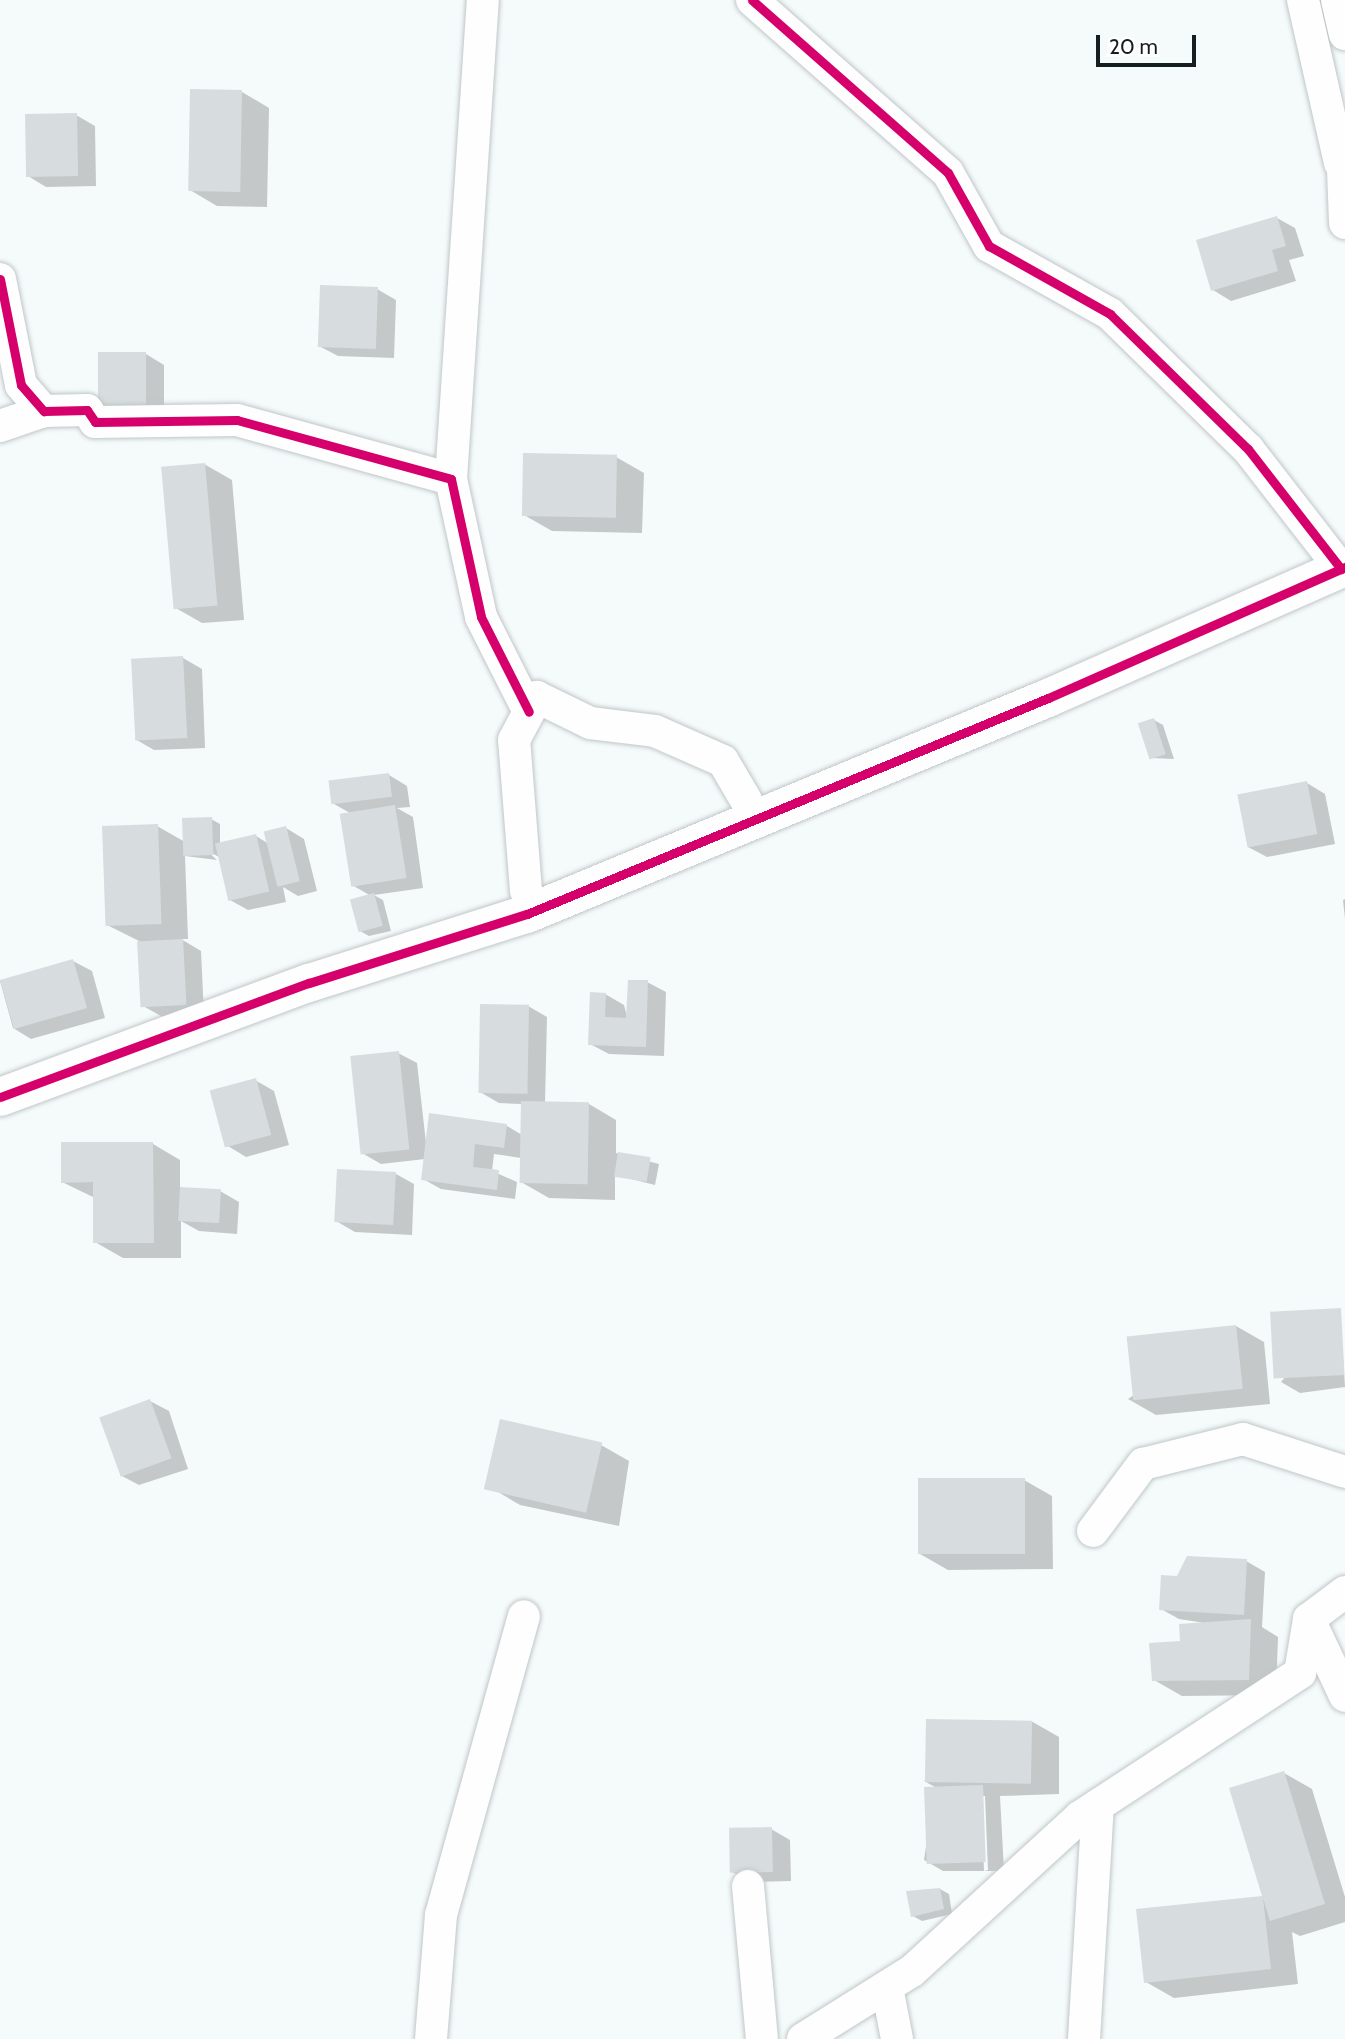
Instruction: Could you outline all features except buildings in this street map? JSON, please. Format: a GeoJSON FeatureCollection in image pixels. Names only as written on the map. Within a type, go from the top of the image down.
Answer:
{"type":"FeatureCollection","features":[{"type":"Feature","properties":{"kind":"street"},"geometry":{"type":"LineString","coordinates":[[483,0],[451,479],[481,617],[529,712]]}},
{"type":"Feature","properties":{"kind":"street"},"geometry":{"type":"LineString","coordinates":[[0,1097],[309,983],[527,914],[1343,568],[1248,449],[1110,314],[989,246],[948,173],[752,0]]}},
{"type":"Feature","properties":{"kind":"street"},"geometry":{"type":"LineString","coordinates":[[1303,0],[1340,163],[1345,222]]}},
{"type":"Feature","properties":{"kind":"street"},"geometry":{"type":"LineString","coordinates":[[1337,0],[1345,34]]}},
{"type":"Feature","properties":{"kind":"street"},"geometry":{"type":"LineString","coordinates":[[1340,163],[1345,118]]}},
{"type":"Feature","properties":{"kind":"street"},"geometry":{"type":"LineString","coordinates":[[0,279],[22,385],[44,411]]}},
{"type":"Feature","properties":{"kind":"street"},"geometry":{"type":"LineString","coordinates":[[0,426],[44,411],[87,410],[95,422],[237,420],[451,479]]}},
{"type":"Feature","properties":{"kind":"street"},"geometry":{"type":"LineString","coordinates":[[526,891],[514,740],[537,697],[590,723],[655,732],[723,761],[746,800]]}},
{"type":"Feature","properties":{"kind":"street"},"geometry":{"type":"LineString","coordinates":[[1093,1531],[1143,1464],[1243,1439],[1345,1472]]}},
{"type":"Feature","properties":{"kind":"street"},"geometry":{"type":"LineString","coordinates":[[803,2039],[887,1987],[1098,1805],[1300,1673],[1310,1619],[1345,1592]]}},
{"type":"Feature","properties":{"kind":"street"},"geometry":{"type":"LineString","coordinates":[[431,2039],[441,1915],[524,1616]]}},
{"type":"Feature","properties":{"kind":"street"},"geometry":{"type":"LineString","coordinates":[[1310,1619],[1345,1696]]}},
{"type":"Feature","properties":{"kind":"street"},"geometry":{"type":"LineString","coordinates":[[1084,2039],[1098,1805]]}},
{"type":"Feature","properties":{"kind":"street"},"geometry":{"type":"LineString","coordinates":[[748,1886],[762,2039]]}},
{"type":"Feature","properties":{"kind":"street"},"geometry":{"type":"LineString","coordinates":[[887,1987],[897,2039]]}},
{"type":"Feature","properties":{"kind":"cycle path"},"geometry":{"type":"LineString","coordinates":[[752,0],[948,173],[989,246],[1110,314],[1248,449],[1341,569]]}},
{"type":"Feature","properties":{"kind":"cycle path"},"geometry":{"type":"LineString","coordinates":[[0,279],[21,385],[44,411],[87,410],[95,422],[237,420],[451,479],[481,617],[529,712]]}},
{"type":"Feature","properties":{"kind":"cycle path"},"geometry":{"type":"LineString","coordinates":[[0,1097],[309,983],[527,914],[1048,698],[1345,567]]}}]}
